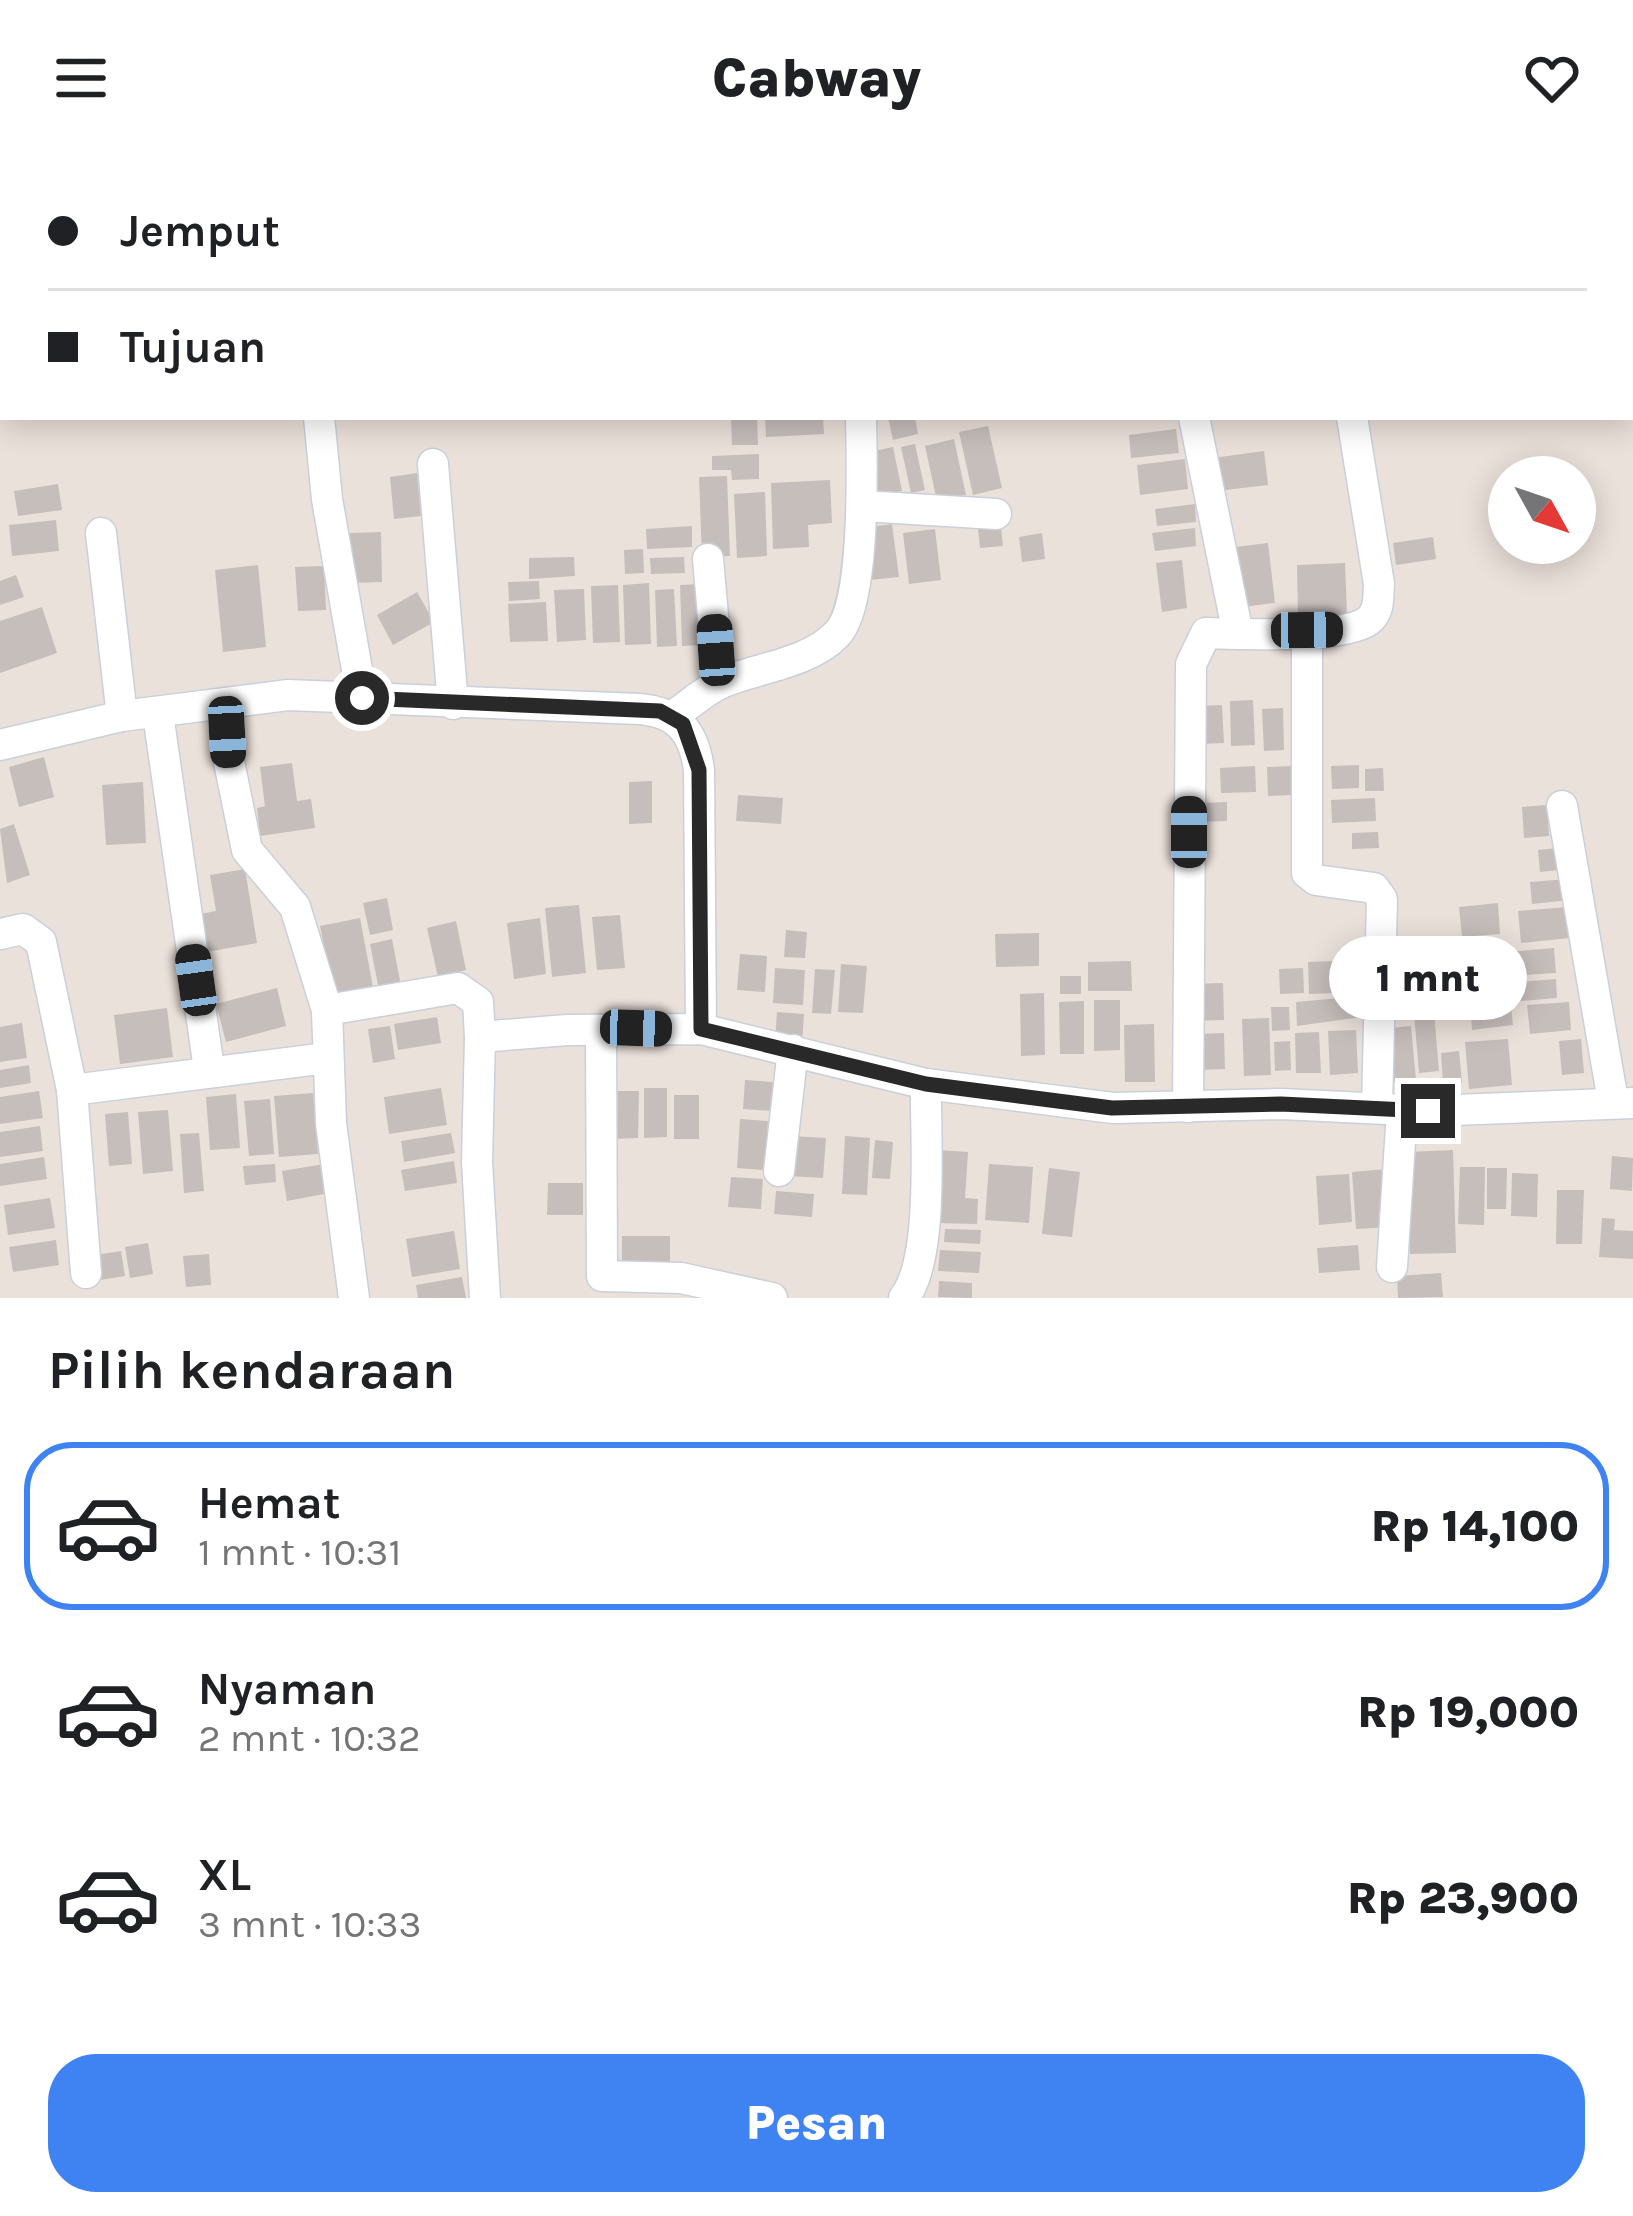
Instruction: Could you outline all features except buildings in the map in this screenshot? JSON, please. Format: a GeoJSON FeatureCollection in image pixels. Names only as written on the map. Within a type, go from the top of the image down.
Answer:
{"type":"FeatureCollection","features":[{"type":"Feature","properties":{"kind":"street"},"geometry":{"type":"LineString","coordinates":[[319,420],[334,544],[362,698]]}},
{"type":"Feature","properties":{"kind":"street"},"geometry":{"type":"LineString","coordinates":[[673,716],[718,684],[748,677],[838,633],[848,615],[863,506],[861,420]]}},
{"type":"Feature","properties":{"kind":"street"},"geometry":{"type":"LineString","coordinates":[[1196,420],[1238,634]]}},
{"type":"Feature","properties":{"kind":"street"},"geometry":{"type":"LineString","coordinates":[[1188,1107],[1190,664],[1206,633],[1366,624],[1377,610],[1379,584],[1352,420]]}},
{"type":"Feature","properties":{"kind":"street"},"geometry":{"type":"LineString","coordinates":[[433,464],[453,704]]}},
{"type":"Feature","properties":{"kind":"street"},"geometry":{"type":"LineString","coordinates":[[863,506],[997,514]]}},
{"type":"Feature","properties":{"kind":"street"},"geometry":{"type":"LineString","coordinates":[[101,533],[122,716]]}},
{"type":"Feature","properties":{"kind":"street"},"geometry":{"type":"LineString","coordinates":[[708,559],[718,684]]}},
{"type":"Feature","properties":{"kind":"street"},"geometry":{"type":"LineString","coordinates":[[1307,630],[1307,872],[1316,880],[1374,888],[1382,898],[1392,1267]]}},
{"type":"Feature","properties":{"kind":"street"},"geometry":{"type":"LineString","coordinates":[[0,745],[122,716],[288,695],[639,710],[673,716],[689,734],[699,770],[701,1029]]}},
{"type":"Feature","properties":{"kind":"street"},"geometry":{"type":"LineString","coordinates":[[226,703],[229,762],[247,850],[295,907],[327,1010],[327,1058],[354,1298]]}},
{"type":"Feature","properties":{"kind":"street"},"geometry":{"type":"LineString","coordinates":[[158,714],[208,1069]]}},
{"type":"Feature","properties":{"kind":"street"},"geometry":{"type":"LineString","coordinates":[[480,1037],[701,1029],[926,1084],[1112,1108],[1389,1109],[1623,1102],[1562,806]]}},
{"type":"Feature","properties":{"kind":"street"},"geometry":{"type":"LineString","coordinates":[[0,934],[23,929],[41,942],[72,1090],[86,1273]]}},
{"type":"Feature","properties":{"kind":"street"},"geometry":{"type":"LineString","coordinates":[[327,1010],[458,988],[478,1002],[477,1162],[485,1298]]}},
{"type":"Feature","properties":{"kind":"street"},"geometry":{"type":"LineString","coordinates":[[601,1030],[602,1287],[681,1278],[772,1298]]}},
{"type":"Feature","properties":{"kind":"street"},"geometry":{"type":"LineString","coordinates":[[779,1172],[793,1050]]}},
{"type":"Feature","properties":{"kind":"street"},"geometry":{"type":"LineString","coordinates":[[72,1090],[208,1069],[327,1058]]}},
{"type":"Feature","properties":{"kind":"street"},"geometry":{"type":"LineString","coordinates":[[904,1298],[917,1274],[922,1229],[926,1084]]}},
{"type":"Feature","properties":{"kind":"route"},"geometry":{"type":"LineString","coordinates":[[362,698],[660,711],[683,724],[697,752],[699,770],[701,1029],[926,1084],[1112,1108],[1281,1104],[1428,1111]]}}]}
